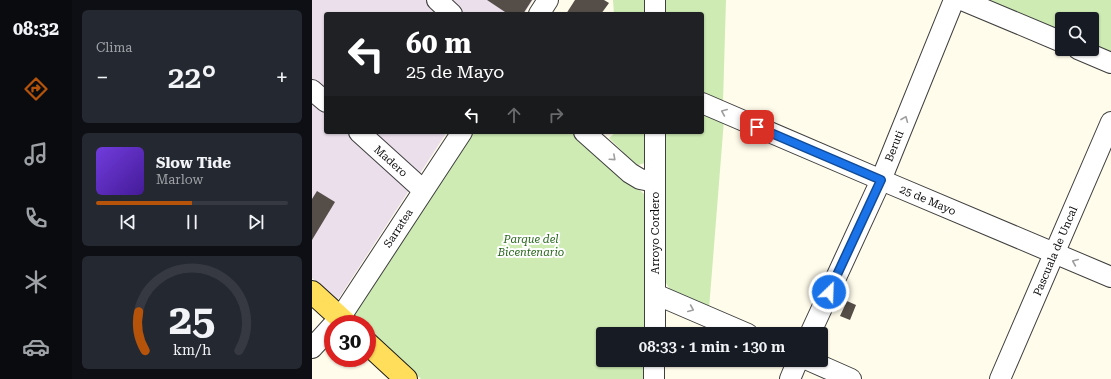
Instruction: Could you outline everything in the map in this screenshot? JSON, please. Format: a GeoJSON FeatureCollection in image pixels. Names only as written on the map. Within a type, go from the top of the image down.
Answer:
{"type":"FeatureCollection","features":[{"type":"Feature","properties":{"kind":"main road"},"geometry":{"type":"LineString","coordinates":[[312,292],[332,315]]}},
{"type":"Feature","properties":{"kind":"main road"},"geometry":{"type":"LineString","coordinates":[[376,351],[406,379]]}},
{"type":"Feature","properties":{"kind":"street"},"geometry":{"type":"LineString","coordinates":[[437,0],[450,12]]}},
{"type":"Feature","properties":{"kind":"street"},"geometry":{"type":"LineString","coordinates":[[540,12],[548,0]]}},
{"type":"Feature","properties":{"kind":"street"},"geometry":{"type":"LineString","coordinates":[[655,0],[655,12]]}},
{"type":"Feature","properties":{"kind":"street","name":"Beruti"},"geometry":{"type":"LineString","coordinates":[[813,327],[881,180],[954,0]]}},
{"type":"Feature","properties":{"kind":"street"},"geometry":{"type":"LineString","coordinates":[[962,0],[1055,39]]}},
{"type":"Feature","properties":{"kind":"street"},"geometry":{"type":"LineString","coordinates":[[1094,56],[1111,63]]}},
{"type":"Feature","properties":{"kind":"street"},"geometry":{"type":"LineString","coordinates":[[312,90],[324,100]]}},
{"type":"Feature","properties":{"kind":"street","name":"25 de Mayo"},"geometry":{"type":"LineString","coordinates":[[704,104],[1111,277]]}},
{"type":"Feature","properties":{"kind":"street","name":"Pascuala de Uncal"},"geometry":{"type":"LineString","coordinates":[[1000,379],[1111,122]]}},
{"type":"Feature","properties":{"kind":"street","name":"Madero"},"geometry":{"type":"LineString","coordinates":[[361,134],[423,190]]}},
{"type":"Feature","properties":{"kind":"street","name":"Sarratea"},"geometry":{"type":"LineString","coordinates":[[344,315],[423,190],[461,134]]}},
{"type":"Feature","properties":{"kind":"street"},"geometry":{"type":"LineString","coordinates":[[586,134],[630,173],[640,179],[655,182]]}},
{"type":"Feature","properties":{"kind":"street","name":"Arroyo Cordero"},"geometry":{"type":"LineString","coordinates":[[655,134],[655,327]]}},
{"type":"Feature","properties":{"kind":"street"},"geometry":{"type":"LineString","coordinates":[[655,294],[732,327]]}},
{"type":"Feature","properties":{"kind":"street","name":"Sarratea"},"geometry":{"type":"LineString","coordinates":[[312,348],[324,337]]}},
{"type":"Feature","properties":{"kind":"street"},"geometry":{"type":"LineString","coordinates":[[654,367],[654,379]]}},
{"type":"Feature","properties":{"kind":"street"},"geometry":{"type":"LineString","coordinates":[[790,379],[795,367]]}},
{"type":"Feature","properties":{"kind":"street"},"geometry":{"type":"LineString","coordinates":[[824,367],[851,379]]}},
{"type":"Feature","properties":{"kind":"shaded area"},"geometry":{"type":"Polygon","coordinates":[[[312,0],[533,0],[525,12],[324,12],[324,134],[446,134],[337,301],[312,278],[312,0]]]}},
{"type":"Feature","properties":{"kind":"green space"},"geometry":{"type":"Polygon","coordinates":[[[613,0],[647,0],[647,12],[614,12],[613,0]]]}},
{"type":"Feature","properties":{"kind":"green space"},"geometry":{"type":"Polygon","coordinates":[[[663,0],[726,0],[723,102],[704,93],[704,12],[664,12],[663,0]]]}},
{"type":"Feature","properties":{"kind":"green space"},"geometry":{"type":"Polygon","coordinates":[[[975,0],[1111,0],[1111,58],[1099,52],[1099,12],[1055,12],[1055,34],[975,0]]]}},
{"type":"Feature","properties":{"kind":"green space"},"geometry":{"type":"Polygon","coordinates":[[[704,112],[724,120],[709,309],[677,295],[669,288],[664,276],[663,134],[704,134],[704,112]]]}},
{"type":"Feature","properties":{"kind":"green space","name":"Parque del Bicentenario"},"geometry":{"type":"Polygon","coordinates":[[[469,134],[578,134],[644,194],[647,199],[648,327],[596,327],[596,367],[647,367],[647,379],[421,379],[376,338],[376,315],[350,315],[469,134]]]}},
{"type":"Feature","properties":{"kind":"green space"},"geometry":{"type":"Polygon","coordinates":[[[614,134],[646,134],[645,163],[638,165],[635,164],[609,138],[614,134]]]}},
{"type":"Feature","properties":{"kind":"building"},"geometry":{"type":"Polygon","coordinates":[[[487,0],[532,0],[524,12],[505,12],[487,0]]]}},
{"type":"Feature","properties":{"kind":"building"},"geometry":{"type":"Polygon","coordinates":[[[575,0],[604,0],[609,3],[602,12],[567,12],[575,0]]]}},
{"type":"Feature","properties":{"kind":"building"},"geometry":{"type":"Polygon","coordinates":[[[317,191],[335,202],[312,240],[312,199],[317,191]]]}},
{"type":"Feature","properties":{"kind":"building"},"geometry":{"type":"Polygon","coordinates":[[[847,301],[856,305],[850,320],[840,316],[847,301]]]}},
{"type":"Feature","properties":{"kind":"route"},"geometry":{"type":"LineString","coordinates":[[757,127],[881,180],[829,292]]}}]}
